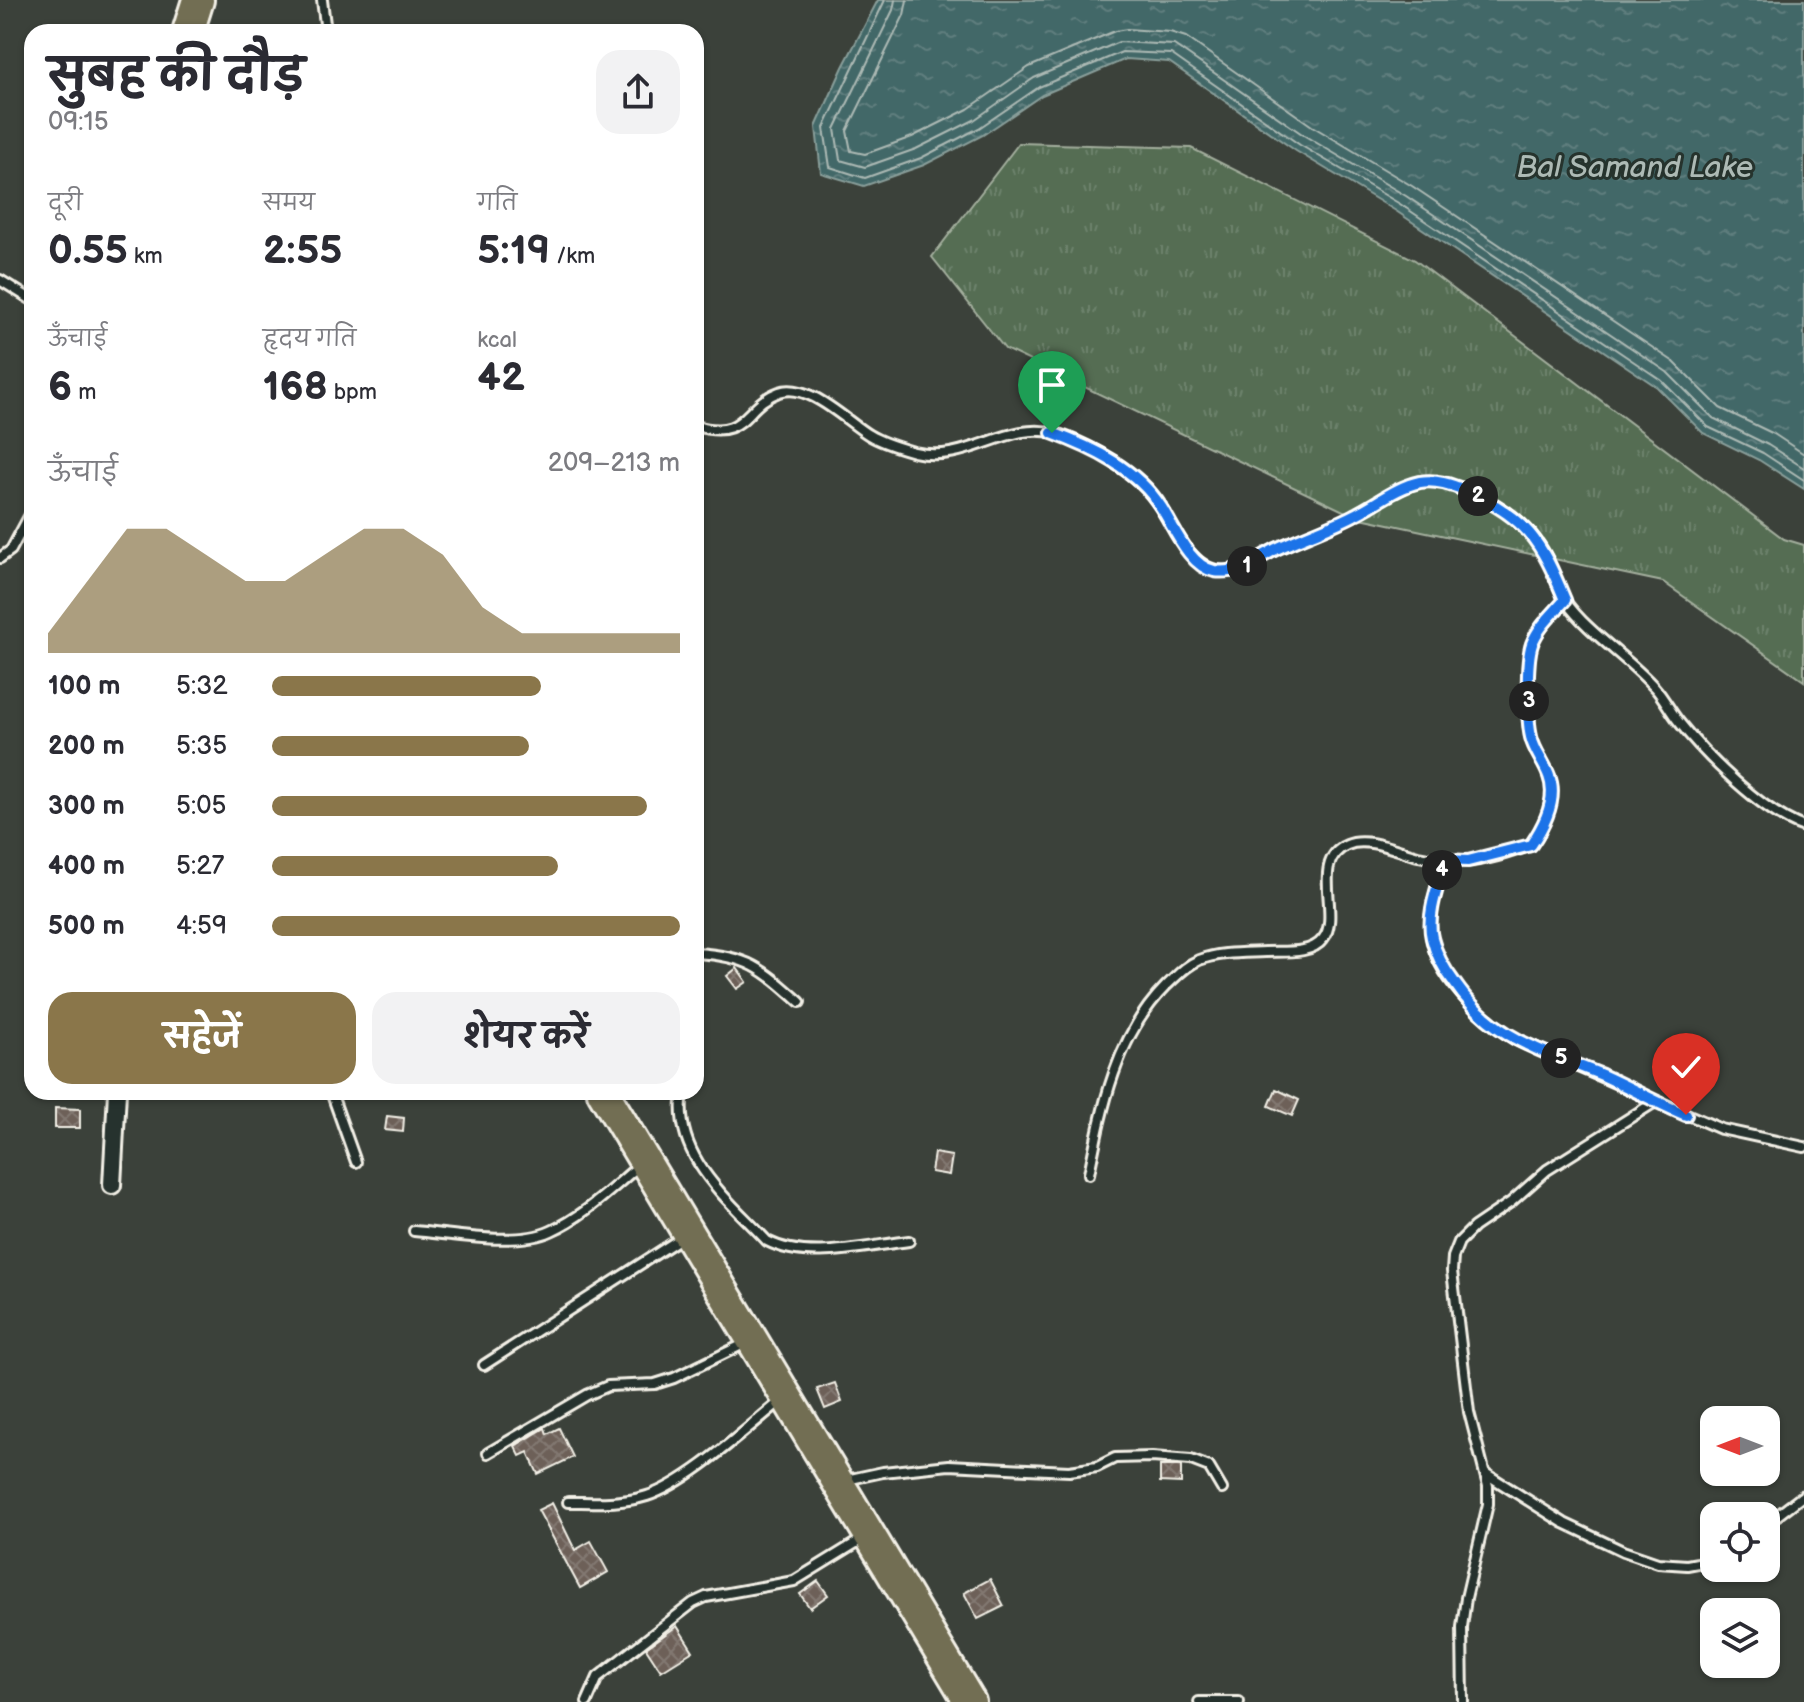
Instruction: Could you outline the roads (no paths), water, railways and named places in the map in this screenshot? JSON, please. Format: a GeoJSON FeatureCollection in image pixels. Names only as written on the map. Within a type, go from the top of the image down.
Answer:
{"type":"FeatureCollection","features":[{"type":"Feature","properties":{"kind":"highway"},"geometry":{"type":"LineString","coordinates":[[190,24],[198,0]]}},
{"type":"Feature","properties":{"kind":"highway"},"geometry":{"type":"LineString","coordinates":[[608,1100],[970,1702]]}},
{"type":"Feature","properties":{"kind":"street"},"geometry":{"type":"LineString","coordinates":[[112,1185],[117,1100]]}},
{"type":"Feature","properties":{"kind":"lane"},"geometry":{"type":"LineString","coordinates":[[322,0],[325,24]]}},
{"type":"Feature","properties":{"kind":"lane"},"geometry":{"type":"LineString","coordinates":[[0,280],[24,295]]}},
{"type":"Feature","properties":{"kind":"lane"},"geometry":{"type":"LineString","coordinates":[[704,428],[714,431],[734,427],[779,392],[791,391],[825,403],[873,438],[916,452],[944,455],[1022,432],[1052,433],[1091,447],[1145,486],[1196,562],[1211,571],[1229,572],[1249,565],[1419,482],[1450,484],[1509,513],[1530,532],[1545,554],[1565,600],[1656,689],[1678,721],[1703,749],[1750,793],[1785,820],[1804,827]]}},
{"type":"Feature","properties":{"kind":"lane"},"geometry":{"type":"LineString","coordinates":[[0,558],[11,550],[24,526]]}},
{"type":"Feature","properties":{"kind":"lane"},"geometry":{"type":"LineString","coordinates":[[1089,1174],[1101,1112],[1127,1039],[1154,999],[1186,967],[1201,960],[1228,953],[1301,951],[1325,938],[1328,922],[1327,875],[1331,857],[1348,844],[1381,846],[1420,857],[1468,861],[1531,845],[1548,814],[1551,786],[1531,739],[1530,660],[1540,628],[1565,600]]}},
{"type":"Feature","properties":{"kind":"lane"},"geometry":{"type":"LineString","coordinates":[[1445,860],[1432,914],[1431,936],[1441,964],[1463,996],[1487,1022],[1516,1040],[1721,1129],[1804,1147]]}},
{"type":"Feature","properties":{"kind":"lane"},"geometry":{"type":"LineString","coordinates":[[704,954],[745,960],[769,974],[800,1002]]}},
{"type":"Feature","properties":{"kind":"lane"},"geometry":{"type":"LineString","coordinates":[[333,1100],[356,1162]]}},
{"type":"Feature","properties":{"kind":"lane"},"geometry":{"type":"LineString","coordinates":[[683,1100],[684,1136],[692,1156],[767,1241],[783,1250],[801,1253],[909,1241]]}},
{"type":"Feature","properties":{"kind":"lane"},"geometry":{"type":"LineString","coordinates":[[1463,1702],[1462,1627],[1488,1504],[1485,1473],[1469,1412],[1452,1271],[1453,1257],[1459,1242],[1474,1227],[1511,1202],[1547,1170],[1655,1102]]}},
{"type":"Feature","properties":{"kind":"lane"},"geometry":{"type":"LineString","coordinates":[[414,1231],[523,1238],[548,1233],[575,1218],[645,1161]]}},
{"type":"Feature","properties":{"kind":"lane"},"geometry":{"type":"LineString","coordinates":[[484,1365],[688,1233]]}},
{"type":"Feature","properties":{"kind":"lane"},"geometry":{"type":"LineString","coordinates":[[488,1453],[608,1386],[655,1384],[674,1378],[752,1340]]}},
{"type":"Feature","properties":{"kind":"lane"},"geometry":{"type":"LineString","coordinates":[[568,1502],[623,1502],[649,1495],[674,1483],[786,1397]]}},
{"type":"Feature","properties":{"kind":"lane"},"geometry":{"type":"LineString","coordinates":[[837,1481],[883,1472],[949,1465],[1069,1471],[1097,1467],[1115,1458],[1152,1457],[1191,1460],[1209,1467],[1222,1489]]}},
{"type":"Feature","properties":{"kind":"lane"},"geometry":{"type":"LineString","coordinates":[[1485,1473],[1564,1523],[1623,1551],[1658,1563],[1700,1563]]}},
{"type":"Feature","properties":{"kind":"lane"},"geometry":{"type":"LineString","coordinates":[[1780,1513],[1804,1495]]}},
{"type":"Feature","properties":{"kind":"lane"},"geometry":{"type":"LineString","coordinates":[[587,1702],[598,1677],[693,1603],[706,1597],[794,1581],[868,1535]]}},
{"type":"Feature","properties":{"kind":"lane"},"geometry":{"type":"LineString","coordinates":[[1199,1702],[1239,1702]]}},
{"type":"Feature","properties":{"kind":"water","name":"Bal Samand Lake"},"geometry":{"type":"Polygon","coordinates":[[[878,0],[1804,0],[1804,489],[1759,460],[1703,433],[1657,387],[1396,211],[1296,151],[1169,62],[1126,59],[1042,95],[983,135],[924,165],[864,186],[821,173],[816,127],[878,0]]]}}]}
